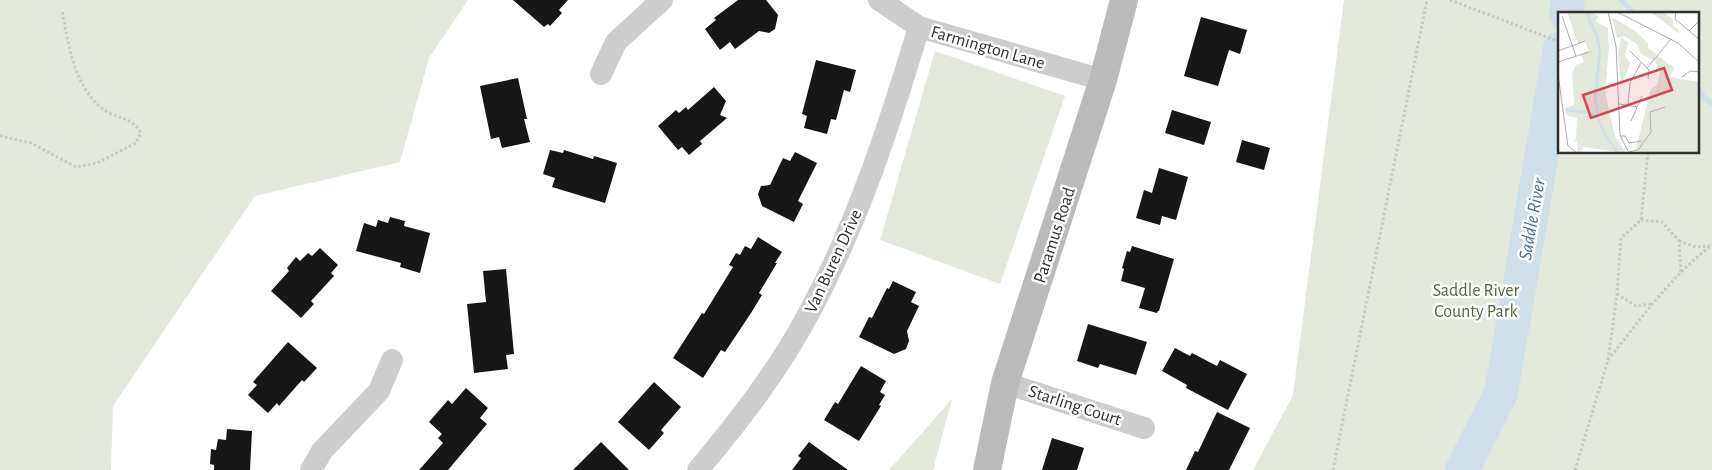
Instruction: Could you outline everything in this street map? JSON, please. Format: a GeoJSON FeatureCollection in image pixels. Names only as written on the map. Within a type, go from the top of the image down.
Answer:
{"type":"FeatureCollection","features":[{"type":"Feature","properties":{"kind":"main road","name":"Paramus Road"},"geometry":{"type":"LineString","coordinates":[[987,470],[1005,383],[1103,80],[1124,0]]}},
{"type":"Feature","properties":{"kind":"street"},"geometry":{"type":"LineString","coordinates":[[601,74],[616,42],[662,0]]}},
{"type":"Feature","properties":{"kind":"street","name":"Farmington Lane"},"geometry":{"type":"LineString","coordinates":[[879,0],[919,27],[1103,80]]}},
{"type":"Feature","properties":{"kind":"street","name":"Van Buren Drive"},"geometry":{"type":"LineString","coordinates":[[698,470],[754,399],[784,355],[811,310],[866,188],[892,116],[919,27]]}},
{"type":"Feature","properties":{"kind":"street"},"geometry":{"type":"LineString","coordinates":[[311,470],[322,452],[379,391],[392,360]]}},
{"type":"Feature","properties":{"kind":"street","name":"Starling Court"},"geometry":{"type":"LineString","coordinates":[[1005,383],[1144,428]]}},
{"type":"Feature","properties":{"kind":"path"},"geometry":{"type":"LineString","coordinates":[[1333,470],[1427,0]]}},
{"type":"Feature","properties":{"kind":"path"},"geometry":{"type":"LineString","coordinates":[[1450,0],[1558,41]]}},
{"type":"Feature","properties":{"kind":"path"},"geometry":{"type":"LineString","coordinates":[[0,136],[31,144],[76,167],[97,163],[136,143],[139,138],[141,132],[136,124],[104,110],[93,100],[81,80],[72,58],[62,10]]}},
{"type":"Feature","properties":{"kind":"path"},"geometry":{"type":"LineString","coordinates":[[1575,470],[1608,360],[1617,294],[1621,238],[1641,220],[1648,154]]}},
{"type":"Feature","properties":{"kind":"path"},"geometry":{"type":"LineString","coordinates":[[1641,220],[1662,222],[1679,241],[1696,247],[1711,245]]}},
{"type":"Feature","properties":{"kind":"path"},"geometry":{"type":"LineString","coordinates":[[1679,241],[1681,274]]}},
{"type":"Feature","properties":{"kind":"path"},"geometry":{"type":"LineString","coordinates":[[1608,360],[1653,304],[1711,245]]}},
{"type":"Feature","properties":{"kind":"path"},"geometry":{"type":"LineString","coordinates":[[1617,294],[1636,306],[1653,304]]}},
{"type":"Feature","properties":{"kind":"green space"},"geometry":{"type":"Polygon","coordinates":[[[0,0],[468,0],[429,58],[400,162],[255,196],[113,406],[111,470],[0,470],[0,0]]]}},
{"type":"Feature","properties":{"kind":"green space","name":"Saddle River County Park"},"geometry":{"type":"Polygon","coordinates":[[[1344,0],[1712,0],[1712,470],[1253,470],[1293,395],[1344,0]]]}},
{"type":"Feature","properties":{"kind":"green space"},"geometry":{"type":"Polygon","coordinates":[[[935,51],[1065,96],[1000,284],[880,240],[935,51]]]}},
{"type":"Feature","properties":{"kind":"green space"},"geometry":{"type":"Polygon","coordinates":[[[952,399],[933,470],[889,470],[952,399]]]}},
{"type":"Feature","properties":{"kind":"building"},"geometry":{"type":"Polygon","coordinates":[[[513,0],[568,0],[559,10],[562,13],[550,26],[548,24],[544,27],[513,0]]]}},
{"type":"Feature","properties":{"kind":"building"},"geometry":{"type":"Polygon","coordinates":[[[738,0],[766,0],[778,15],[775,29],[769,33],[759,31],[735,49],[730,42],[720,50],[705,29],[716,20],[714,18],[738,0]]]}},
{"type":"Feature","properties":{"kind":"building"},"geometry":{"type":"Polygon","coordinates":[[[1201,17],[1247,30],[1240,54],[1229,50],[1218,86],[1184,76],[1201,17]]]}},
{"type":"Feature","properties":{"kind":"building"},"geometry":{"type":"Polygon","coordinates":[[[816,60],[856,70],[850,92],[844,90],[836,120],[831,119],[827,134],[804,128],[807,116],[802,114],[816,60]]]}},
{"type":"Feature","properties":{"kind":"building"},"geometry":{"type":"Polygon","coordinates":[[[518,78],[527,119],[524,119],[530,142],[502,148],[499,137],[491,139],[480,86],[518,78]]]}},
{"type":"Feature","properties":{"kind":"building"},"geometry":{"type":"Polygon","coordinates":[[[714,87],[726,101],[720,115],[727,118],[700,141],[702,144],[689,155],[682,147],[678,150],[658,126],[676,110],[679,113],[686,107],[688,110],[714,87]]]}},
{"type":"Feature","properties":{"kind":"building"},"geometry":{"type":"Polygon","coordinates":[[[1172,110],[1211,122],[1204,145],[1165,133],[1172,110]]]}},
{"type":"Feature","properties":{"kind":"building"},"geometry":{"type":"Polygon","coordinates":[[[1242,140],[1270,148],[1264,170],[1236,162],[1242,140]]]}},
{"type":"Feature","properties":{"kind":"building"},"geometry":{"type":"Polygon","coordinates":[[[550,150],[563,153],[564,150],[593,159],[594,156],[617,163],[605,203],[552,187],[555,178],[543,174],[550,150]]]}},
{"type":"Feature","properties":{"kind":"building"},"geometry":{"type":"Polygon","coordinates":[[[795,152],[817,163],[798,201],[803,204],[794,222],[762,206],[758,194],[761,186],[770,185],[783,158],[790,161],[795,152]]]}},
{"type":"Feature","properties":{"kind":"building"},"geometry":{"type":"Polygon","coordinates":[[[1159,168],[1188,177],[1176,220],[1162,216],[1160,225],[1136,218],[1144,190],[1152,193],[1159,168]]]}},
{"type":"Feature","properties":{"kind":"building"},"geometry":{"type":"Polygon","coordinates":[[[390,217],[405,221],[404,226],[430,233],[420,273],[400,267],[401,263],[356,251],[364,223],[376,227],[378,220],[388,223],[390,217]]]}},
{"type":"Feature","properties":{"kind":"building"},"geometry":{"type":"Polygon","coordinates":[[[758,237],[782,252],[759,293],[762,295],[751,313],[725,352],[721,350],[703,378],[673,358],[702,313],[704,314],[733,267],[729,265],[736,253],[740,255],[745,246],[751,249],[758,237]]]}},
{"type":"Feature","properties":{"kind":"building"},"geometry":{"type":"Polygon","coordinates":[[[1132,246],[1174,259],[1157,313],[1139,308],[1145,288],[1121,281],[1124,269],[1122,268],[1127,251],[1130,252],[1132,246]]]}},
{"type":"Feature","properties":{"kind":"building"},"geometry":{"type":"Polygon","coordinates":[[[320,248],[338,265],[331,273],[334,276],[311,301],[314,304],[301,318],[271,291],[289,271],[287,268],[296,257],[300,261],[308,253],[312,256],[320,248]]]}},
{"type":"Feature","properties":{"kind":"building"},"geometry":{"type":"Polygon","coordinates":[[[506,269],[514,354],[506,355],[508,369],[474,373],[467,304],[486,302],[483,271],[506,269]]]}},
{"type":"Feature","properties":{"kind":"building"},"geometry":{"type":"Polygon","coordinates":[[[893,281],[916,292],[911,302],[919,306],[907,331],[909,341],[906,349],[894,354],[859,337],[869,317],[872,318],[887,288],[889,289],[893,281]]]}},
{"type":"Feature","properties":{"kind":"building"},"geometry":{"type":"Polygon","coordinates":[[[1088,324],[1147,342],[1136,375],[1100,364],[1098,368],[1077,361],[1088,324]]]}},
{"type":"Feature","properties":{"kind":"building"},"geometry":{"type":"Polygon","coordinates":[[[288,342],[317,368],[304,382],[302,380],[279,406],[277,403],[268,413],[248,395],[257,385],[253,382],[288,342]]]}},
{"type":"Feature","properties":{"kind":"building"},"geometry":{"type":"Polygon","coordinates":[[[1175,348],[1190,356],[1192,353],[1217,366],[1220,360],[1247,374],[1228,410],[1186,388],[1187,385],[1162,371],[1175,348]]]}},
{"type":"Feature","properties":{"kind":"building"},"geometry":{"type":"Polygon","coordinates":[[[861,366],[886,381],[880,392],[885,395],[879,405],[881,406],[859,441],[824,420],[835,402],[838,404],[861,366]]]}},
{"type":"Feature","properties":{"kind":"building"},"geometry":{"type":"Polygon","coordinates":[[[654,382],[681,407],[661,430],[664,433],[649,450],[618,422],[654,382]]]}},
{"type":"Feature","properties":{"kind":"building"},"geometry":{"type":"Polygon","coordinates":[[[466,388],[488,408],[480,418],[487,424],[448,470],[419,470],[443,443],[438,438],[442,434],[429,422],[448,400],[452,404],[466,388]]]}},
{"type":"Feature","properties":{"kind":"building"},"geometry":{"type":"Polygon","coordinates":[[[1217,412],[1250,428],[1229,470],[1186,470],[1195,451],[1198,452],[1217,412]]]}},
{"type":"Feature","properties":{"kind":"building"},"geometry":{"type":"Polygon","coordinates":[[[227,429],[252,431],[250,470],[214,470],[214,465],[210,464],[211,449],[216,450],[218,439],[226,440],[227,429]]]}},
{"type":"Feature","properties":{"kind":"building"},"geometry":{"type":"Polygon","coordinates":[[[1052,438],[1084,448],[1077,470],[1042,470],[1052,438]]]}},
{"type":"Feature","properties":{"kind":"building"},"geometry":{"type":"Polygon","coordinates":[[[601,442],[629,470],[573,470],[601,442]]]}},
{"type":"Feature","properties":{"kind":"building"},"geometry":{"type":"Polygon","coordinates":[[[809,442],[848,470],[792,470],[801,458],[798,456],[809,442]]]}},
{"type":"Feature","properties":{"kind":"waterway","name":"Saddle River"},"geometry":{"type":"LineString","coordinates":[[1566,12],[1568,0]]}},
{"type":"Feature","properties":{"kind":"waterway"},"geometry":{"type":"LineString","coordinates":[[1622,0],[1632,12]]}},
{"type":"Feature","properties":{"kind":"waterway","name":"Saddle River"},"geometry":{"type":"LineString","coordinates":[[1462,470],[1501,393],[1558,60]]}},
{"type":"Feature","properties":{"kind":"waterway"},"geometry":{"type":"LineString","coordinates":[[1700,91],[1704,98],[1712,103]]}}]}
